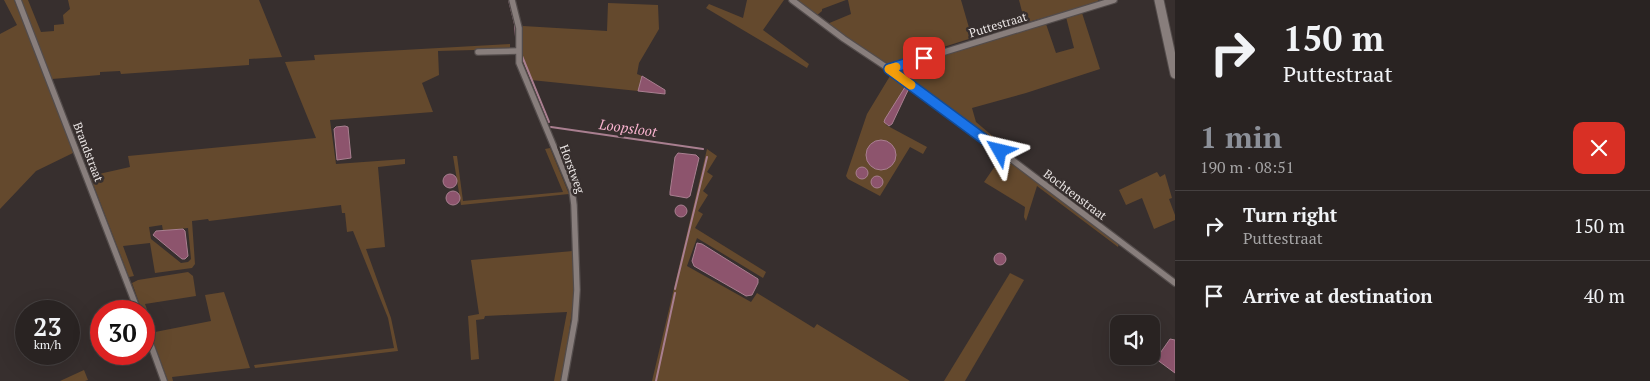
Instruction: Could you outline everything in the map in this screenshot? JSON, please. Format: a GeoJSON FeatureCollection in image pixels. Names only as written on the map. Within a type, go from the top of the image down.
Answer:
{"type":"FeatureCollection","features":[{"type":"Feature","properties":{"kind":"street","name":"Brandstraat"},"geometry":{"type":"LineString","coordinates":[[18,0],[134,300]]}},
{"type":"Feature","properties":{"kind":"street","name":"Horstweg"},"geometry":{"type":"LineString","coordinates":[[512,0],[519,28],[519,63],[572,190],[577,290],[575,320],[564,381]]}},
{"type":"Feature","properties":{"kind":"street","name":"Bochtenstraat"},"geometry":{"type":"LineString","coordinates":[[792,0],[844,39],[889,69],[1175,283]]}},
{"type":"Feature","properties":{"kind":"street","name":"Puttestraat"},"geometry":{"type":"LineString","coordinates":[[889,69],[1114,0]]}},
{"type":"Feature","properties":{"kind":"street"},"geometry":{"type":"LineString","coordinates":[[1159,0],[1175,74]]}},
{"type":"Feature","properties":{"kind":"street"},"geometry":{"type":"LineString","coordinates":[[478,52],[518,51]]}},
{"type":"Feature","properties":{"kind":"street"},"geometry":{"type":"LineString","coordinates":[[155,356],[164,381]]}},
{"type":"Feature","properties":{"kind":"shaded area"},"geometry":{"type":"Polygon","coordinates":[[[4,0],[14,0],[75,152],[36,171],[0,209],[0,34],[17,25],[4,0]]]}},
{"type":"Feature","properties":{"kind":"shaded area"},"geometry":{"type":"Polygon","coordinates":[[[21,0],[28,0],[41,32],[54,31],[54,25],[64,24],[63,15],[70,9],[68,0],[259,0],[282,57],[249,59],[249,65],[121,74],[120,71],[100,72],[100,75],[52,79],[21,0]]]}},
{"type":"Feature","properties":{"kind":"shaded area"},"geometry":{"type":"Polygon","coordinates":[[[747,0],[784,0],[763,30],[809,64],[807,68],[706,8],[709,4],[743,18],[747,0]]]}},
{"type":"Feature","properties":{"kind":"shaded area"},"geometry":{"type":"Polygon","coordinates":[[[795,0],[846,0],[822,9],[816,16],[795,0]]]}},
{"type":"Feature","properties":{"kind":"shaded area"},"geometry":{"type":"Polygon","coordinates":[[[848,0],[961,0],[972,38],[890,64],[881,61],[827,24],[851,14],[848,0]]]}},
{"type":"Feature","properties":{"kind":"shaded area"},"geometry":{"type":"Polygon","coordinates":[[[1019,0],[1098,0],[1099,2],[1025,23],[1019,0]]]}},
{"type":"Feature","properties":{"kind":"shaded area"},"geometry":{"type":"Polygon","coordinates":[[[608,3],[658,5],[659,29],[639,63],[637,74],[642,76],[638,91],[531,80],[521,57],[523,26],[607,31],[608,3]]]}},
{"type":"Feature","properties":{"kind":"shaded area"},"geometry":{"type":"Polygon","coordinates":[[[1082,13],[1100,69],[972,108],[976,122],[995,138],[992,141],[901,73],[901,70],[907,66],[1046,24],[1056,53],[1074,48],[1066,17],[1082,13]]]}},
{"type":"Feature","properties":{"kind":"shaded area"},"geometry":{"type":"Polygon","coordinates":[[[510,44],[510,49],[438,51],[439,75],[422,83],[433,112],[330,120],[336,164],[405,159],[405,164],[378,167],[385,247],[366,249],[391,318],[398,351],[255,368],[254,365],[394,348],[388,318],[353,231],[347,232],[345,213],[342,213],[341,205],[209,221],[208,219],[192,221],[195,264],[192,268],[155,273],[150,243],[123,246],[134,276],[129,277],[90,176],[130,167],[128,156],[316,138],[285,62],[315,60],[314,55],[510,44]],[[162,225],[149,227],[151,239],[181,263],[188,262],[191,259],[188,228],[163,231],[162,225]]]}},
{"type":"Feature","properties":{"kind":"shaded area"},"geometry":{"type":"Polygon","coordinates":[[[642,76],[665,90],[665,94],[638,91],[642,76]]]}},
{"type":"Feature","properties":{"kind":"shaded area"},"geometry":{"type":"Polygon","coordinates":[[[890,76],[894,76],[911,87],[886,125],[927,147],[923,154],[910,147],[880,196],[848,179],[846,176],[867,114],[890,76]]]}},
{"type":"Feature","properties":{"kind":"shaded area"},"geometry":{"type":"Polygon","coordinates":[[[907,84],[910,86],[892,124],[889,126],[884,122],[885,119],[907,84]]]}},
{"type":"Feature","properties":{"kind":"shaded area"},"geometry":{"type":"Polygon","coordinates":[[[348,127],[351,158],[337,160],[334,129],[348,127]]]}},
{"type":"Feature","properties":{"kind":"shaded area"},"geometry":{"type":"Polygon","coordinates":[[[881,140],[892,144],[896,155],[892,166],[881,170],[870,166],[866,155],[870,144],[881,140]]]}},
{"type":"Feature","properties":{"kind":"shaded area"},"geometry":{"type":"Polygon","coordinates":[[[550,148],[569,194],[461,205],[453,156],[457,156],[463,201],[563,192],[545,149],[550,148]]]}},
{"type":"Feature","properties":{"kind":"shaded area"},"geometry":{"type":"Polygon","coordinates":[[[707,149],[717,156],[707,172],[713,176],[703,191],[708,195],[698,211],[703,214],[695,228],[766,272],[763,278],[697,238],[687,266],[751,302],[757,293],[814,328],[817,324],[910,381],[652,381],[707,149]]]}},
{"type":"Feature","properties":{"kind":"shaded area"},"geometry":{"type":"Polygon","coordinates":[[[678,153],[696,155],[699,158],[690,196],[687,198],[670,195],[675,157],[678,153]]]}},
{"type":"Feature","properties":{"kind":"shaded area"},"geometry":{"type":"Polygon","coordinates":[[[1002,156],[1119,243],[1118,247],[1037,186],[1026,221],[1024,217],[1025,207],[984,182],[1002,156]]]}},
{"type":"Feature","properties":{"kind":"shaded area"},"geometry":{"type":"Polygon","coordinates":[[[864,167],[867,168],[867,178],[860,179],[857,178],[856,171],[857,168],[864,167]]]}},
{"type":"Feature","properties":{"kind":"shaded area"},"geometry":{"type":"Polygon","coordinates":[[[1157,172],[1160,177],[1165,174],[1172,198],[1169,199],[1175,220],[1154,229],[1142,198],[1126,205],[1119,190],[1157,172]]]}},
{"type":"Feature","properties":{"kind":"shaded area"},"geometry":{"type":"Polygon","coordinates":[[[447,174],[453,174],[457,181],[453,188],[447,188],[443,184],[443,178],[447,174]]]}},
{"type":"Feature","properties":{"kind":"shaded area"},"geometry":{"type":"Polygon","coordinates":[[[879,176],[882,177],[882,187],[875,188],[872,187],[871,180],[872,177],[879,176]]]}},
{"type":"Feature","properties":{"kind":"shaded area"},"geometry":{"type":"Polygon","coordinates":[[[1050,183],[1084,208],[1083,210],[1047,185],[1050,183]]]}},
{"type":"Feature","properties":{"kind":"shaded area"},"geometry":{"type":"Polygon","coordinates":[[[450,191],[456,191],[460,198],[456,205],[450,205],[446,201],[446,195],[450,191]]]}},
{"type":"Feature","properties":{"kind":"shaded area"},"geometry":{"type":"Polygon","coordinates":[[[681,205],[687,211],[681,217],[675,211],[681,205]]]}},
{"type":"Feature","properties":{"kind":"shaded area"},"geometry":{"type":"Polygon","coordinates":[[[183,229],[185,231],[188,256],[185,259],[182,259],[153,235],[156,231],[183,229]]]}},
{"type":"Feature","properties":{"kind":"shaded area"},"geometry":{"type":"Polygon","coordinates":[[[697,243],[702,244],[758,279],[752,295],[746,296],[694,266],[692,261],[697,243]]]}},
{"type":"Feature","properties":{"kind":"shaded area"},"geometry":{"type":"Polygon","coordinates":[[[573,251],[574,297],[562,381],[554,381],[567,312],[485,316],[484,319],[476,320],[479,359],[471,360],[468,316],[479,314],[471,260],[573,251]]]}},
{"type":"Feature","properties":{"kind":"shaded area"},"geometry":{"type":"Polygon","coordinates":[[[1002,253],[1005,254],[1005,264],[998,265],[995,264],[994,257],[995,254],[1002,253]]]}},
{"type":"Feature","properties":{"kind":"shaded area"},"geometry":{"type":"Polygon","coordinates":[[[188,272],[193,276],[196,296],[155,302],[155,300],[138,300],[132,283],[138,280],[188,272]]]}},
{"type":"Feature","properties":{"kind":"shaded area"},"geometry":{"type":"Polygon","coordinates":[[[1010,273],[1024,280],[965,381],[944,381],[1010,273]]]}},
{"type":"Feature","properties":{"kind":"shaded area"},"geometry":{"type":"Polygon","coordinates":[[[224,292],[250,368],[172,377],[173,381],[168,381],[155,346],[155,332],[211,321],[205,295],[224,292]]]}},
{"type":"Feature","properties":{"kind":"shaded area"},"geometry":{"type":"Polygon","coordinates":[[[1170,339],[1175,340],[1175,373],[1160,362],[1160,353],[1170,339]]]}},
{"type":"Feature","properties":{"kind":"shaded area"},"geometry":{"type":"Polygon","coordinates":[[[84,370],[88,380],[60,381],[84,370]]]}},
{"type":"Feature","properties":{"kind":"waterway","name":"Loopsloot"},"geometry":{"type":"LineString","coordinates":[[509,0],[516,37]]}},
{"type":"Feature","properties":{"kind":"waterway","name":"Loopsloot"},"geometry":{"type":"LineString","coordinates":[[522,56],[549,122]]}},
{"type":"Feature","properties":{"kind":"waterway","name":"Loopsloot"},"geometry":{"type":"LineString","coordinates":[[551,127],[703,149]]}},
{"type":"Feature","properties":{"kind":"waterway","name":"Loopsloot"},"geometry":{"type":"LineString","coordinates":[[675,289],[707,157]]}},
{"type":"Feature","properties":{"kind":"waterway","name":"Loopsloot"},"geometry":{"type":"LineString","coordinates":[[656,381],[675,293]]}},
{"type":"Feature","properties":{"kind":"slow traffic"},"geometry":{"type":"LineString","coordinates":[[896,67],[889,69],[911,85]]}},
{"type":"Feature","properties":{"kind":"route"},"geometry":{"type":"LineString","coordinates":[[924,58],[889,69],[1000,151]]}}]}
